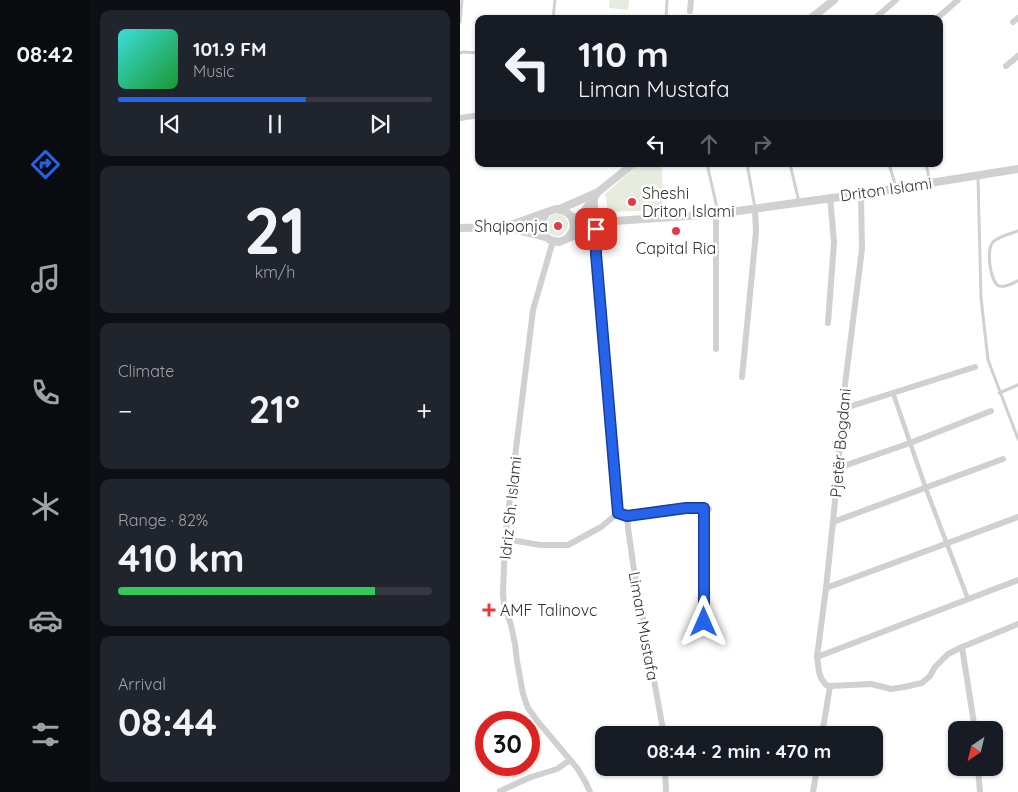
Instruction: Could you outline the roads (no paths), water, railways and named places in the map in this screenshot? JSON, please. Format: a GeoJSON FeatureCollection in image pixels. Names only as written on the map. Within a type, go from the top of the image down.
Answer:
{"type":"FeatureCollection","features":[{"type":"Feature","properties":{"kind":"street"},"geometry":{"type":"LineString","coordinates":[[690,11],[691,0]]}},
{"type":"Feature","properties":{"kind":"street"},"geometry":{"type":"LineString","coordinates":[[817,15],[834,0]]}},
{"type":"Feature","properties":{"kind":"street"},"geometry":{"type":"LineString","coordinates":[[879,15],[896,0]]}},
{"type":"Feature","properties":{"kind":"street"},"geometry":{"type":"LineString","coordinates":[[941,15],[958,0]]}},
{"type":"Feature","properties":{"kind":"street"},"geometry":{"type":"LineString","coordinates":[[1006,66],[1018,56]]}},
{"type":"Feature","properties":{"kind":"street"},"geometry":{"type":"LineString","coordinates":[[460,118],[475,116]]}},
{"type":"Feature","properties":{"kind":"street"},"geometry":{"type":"LineString","coordinates":[[568,238],[573,230],[575,218],[596,195],[629,167]]}},
{"type":"Feature","properties":{"kind":"street","name":"Driton Islami"},"geometry":{"type":"LineString","coordinates":[[505,227],[556,209],[565,210],[575,218],[615,222],[717,214],[861,194],[1018,169]]}},
{"type":"Feature","properties":{"kind":"street","name":"Pjetër Bogdani"},"geometry":{"type":"LineString","coordinates":[[830,686],[826,685],[821,678],[816,657],[826,588],[842,408],[862,249],[861,194]]}},
{"type":"Feature","properties":{"kind":"street"},"geometry":{"type":"LineString","coordinates":[[560,209],[596,195]]}},
{"type":"Feature","properties":{"kind":"street"},"geometry":{"type":"LineString","coordinates":[[596,195],[593,205],[596,213],[606,221]]}},
{"type":"Feature","properties":{"kind":"street"},"geometry":{"type":"LineString","coordinates":[[828,323],[834,242],[830,198]]}},
{"type":"Feature","properties":{"kind":"street"},"geometry":{"type":"LineString","coordinates":[[742,377],[756,232],[755,209]]}},
{"type":"Feature","properties":{"kind":"street"},"geometry":{"type":"LineString","coordinates":[[547,212],[541,225],[543,234],[549,239]]}},
{"type":"Feature","properties":{"kind":"street"},"geometry":{"type":"LineString","coordinates":[[716,349],[717,214]]}},
{"type":"Feature","properties":{"kind":"street","name":"Driton Islami"},"geometry":{"type":"LineString","coordinates":[[460,228],[505,227],[559,242],[615,222]]}},
{"type":"Feature","properties":{"kind":"street"},"geometry":{"type":"LineString","coordinates":[[596,229],[596,254],[618,513]]}},
{"type":"Feature","properties":{"kind":"street","name":"Idriz Sh. Islami"},"geometry":{"type":"LineString","coordinates":[[549,239],[534,310],[505,539],[503,594],[515,644],[523,694],[528,708],[570,760],[590,792]]}},
{"type":"Feature","properties":{"kind":"street"},"geometry":{"type":"LineString","coordinates":[[842,408],[975,367]]}},
{"type":"Feature","properties":{"kind":"street"},"geometry":{"type":"LineString","coordinates":[[893,393],[968,599]]}},
{"type":"Feature","properties":{"kind":"street"},"geometry":{"type":"LineString","coordinates":[[838,468],[910,443],[991,411]]}},
{"type":"Feature","properties":{"kind":"street"},"geometry":{"type":"LineString","coordinates":[[833,522],[1003,459]]}},
{"type":"Feature","properties":{"kind":"street"},"geometry":{"type":"LineString","coordinates":[[618,513],[627,516],[686,508],[706,509],[704,622]]}},
{"type":"Feature","properties":{"kind":"street"},"geometry":{"type":"LineString","coordinates":[[505,539],[540,545],[568,544],[601,527],[618,513]]}},
{"type":"Feature","properties":{"kind":"street","name":"Liman Mustafa"},"geometry":{"type":"LineString","coordinates":[[627,516],[634,570],[662,726]]}},
{"type":"Feature","properties":{"kind":"street"},"geometry":{"type":"LineString","coordinates":[[826,588],[1018,517]]}},
{"type":"Feature","properties":{"kind":"street"},"geometry":{"type":"LineString","coordinates":[[816,657],[1018,580]]}},
{"type":"Feature","properties":{"kind":"street"},"geometry":{"type":"LineString","coordinates":[[823,726],[830,686],[871,684],[891,689],[922,683],[948,654],[1018,624]]}},
{"type":"Feature","properties":{"kind":"street"},"geometry":{"type":"LineString","coordinates":[[962,647],[974,721]]}},
{"type":"Feature","properties":{"kind":"street"},"geometry":{"type":"LineString","coordinates":[[500,791],[531,777],[557,769],[570,760]]}},
{"type":"Feature","properties":{"kind":"street"},"geometry":{"type":"LineString","coordinates":[[666,776],[666,792]]}},
{"type":"Feature","properties":{"kind":"street"},"geometry":{"type":"LineString","coordinates":[[813,792],[816,776]]}},
{"type":"Feature","properties":{"kind":"street"},"geometry":{"type":"LineString","coordinates":[[979,776],[980,792]]}},
{"type":"Feature","properties":{"kind":"lane"},"geometry":{"type":"LineString","coordinates":[[460,22],[462,0]]}},
{"type":"Feature","properties":{"kind":"lane"},"geometry":{"type":"LineString","coordinates":[[553,15],[555,0]]}},
{"type":"Feature","properties":{"kind":"lane"},"geometry":{"type":"LineString","coordinates":[[666,15],[667,0]]}},
{"type":"Feature","properties":{"kind":"lane"},"geometry":{"type":"LineString","coordinates":[[460,54],[463,52],[475,53]]}},
{"type":"Feature","properties":{"kind":"lane"},"geometry":{"type":"LineString","coordinates":[[708,167],[717,214]]}},
{"type":"Feature","properties":{"kind":"lane"},"geometry":{"type":"LineString","coordinates":[[748,167],[755,209]]}},
{"type":"Feature","properties":{"kind":"lane"},"geometry":{"type":"LineString","coordinates":[[791,167],[799,203]]}},
{"type":"Feature","properties":{"kind":"lane"},"geometry":{"type":"LineString","coordinates":[[890,167],[896,188]]}},
{"type":"Feature","properties":{"kind":"lane"},"geometry":{"type":"LineString","coordinates":[[927,167],[930,183]]}},
{"type":"Feature","properties":{"kind":"lane"},"geometry":{"type":"LineString","coordinates":[[978,176],[981,298],[988,360],[1018,439]]}},
{"type":"Feature","properties":{"kind":"lane"},"geometry":{"type":"LineString","coordinates":[[1018,231],[991,243],[989,249],[991,269],[996,284],[1006,286],[1018,281]]}},
{"type":"Feature","properties":{"kind":"lane"},"geometry":{"type":"LineString","coordinates":[[999,392],[1018,385]]}},
{"type":"Feature","properties":{"kind":"place","name":"Sheshi Driton Islami"},"geometry":{"type":"Point","coordinates":[632,202]}},
{"type":"Feature","properties":{"kind":"place","name":"Shqiponja"},"geometry":{"type":"Point","coordinates":[558,226]}},
{"type":"Feature","properties":{"kind":"place","name":"Capital Ria"},"geometry":{"type":"Point","coordinates":[676,231]}},
{"type":"Feature","properties":{"kind":"place","name":"AMF Talinovc"},"geometry":{"type":"Point","coordinates":[489,610]}}]}
